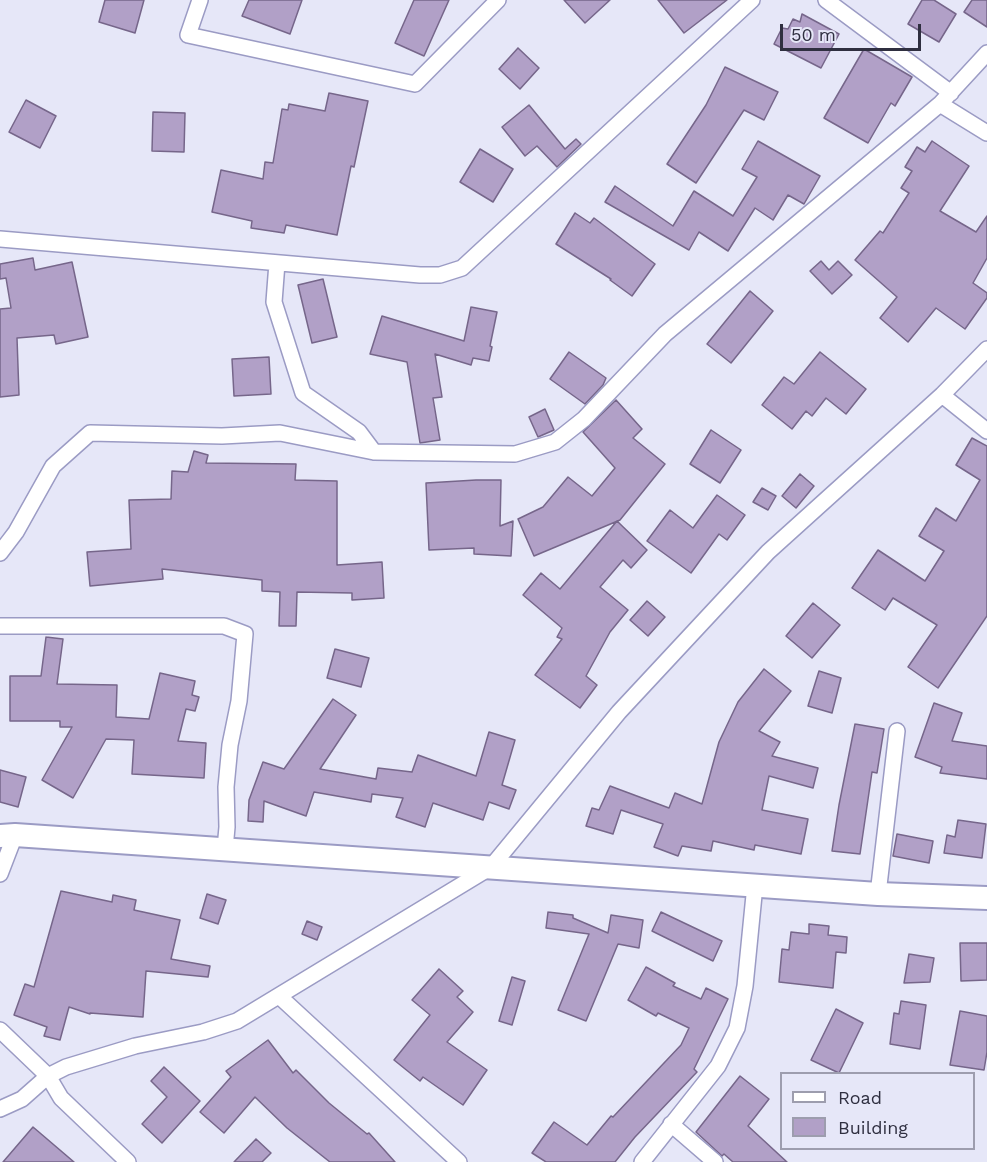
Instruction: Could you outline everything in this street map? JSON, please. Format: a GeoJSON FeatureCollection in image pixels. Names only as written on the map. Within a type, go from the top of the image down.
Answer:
{"type":"FeatureCollection","features":[{"type":"Feature","properties":{"kind":"street"},"geometry":{"type":"LineString","coordinates":[[200,0],[188,35],[415,84],[498,0]]}},
{"type":"Feature","properties":{"kind":"street"},"geometry":{"type":"LineString","coordinates":[[0,239],[440,275],[462,268],[752,0]]}},
{"type":"Feature","properties":{"kind":"street"},"geometry":{"type":"LineString","coordinates":[[826,0],[987,133]]}},
{"type":"Feature","properties":{"kind":"street"},"geometry":{"type":"LineString","coordinates":[[0,553],[16,532],[53,466],[90,433],[222,436],[280,433],[374,452],[515,454],[555,442],[584,419],[665,334],[946,98],[987,53]]}},
{"type":"Feature","properties":{"kind":"street"},"geometry":{"type":"LineString","coordinates":[[277,263],[274,302],[303,393],[359,432],[374,452]]}},
{"type":"Feature","properties":{"kind":"street"},"geometry":{"type":"LineString","coordinates":[[0,1109],[22,1099],[48,1076],[66,1067],[135,1046],[203,1032],[237,1021],[491,867],[619,712],[768,552],[942,395],[987,349]]}},
{"type":"Feature","properties":{"kind":"street"},"geometry":{"type":"LineString","coordinates":[[942,395],[987,431]]}},
{"type":"Feature","properties":{"kind":"street"},"geometry":{"type":"LineString","coordinates":[[0,626],[224,626],[245,634],[239,701],[230,745],[226,788],[225,849]]}},
{"type":"Feature","properties":{"kind":"street"},"geometry":{"type":"LineString","coordinates":[[878,894],[897,731]]}},
{"type":"Feature","properties":{"kind":"street"},"geometry":{"type":"LineString","coordinates":[[0,874],[7,835],[878,894],[987,898]]}},
{"type":"Feature","properties":{"kind":"street"},"geometry":{"type":"LineString","coordinates":[[642,1162],[718,1066],[737,1028],[745,986],[756,885]]}},
{"type":"Feature","properties":{"kind":"street"},"geometry":{"type":"LineString","coordinates":[[279,996],[459,1162]]}},
{"type":"Feature","properties":{"kind":"street"},"geometry":{"type":"LineString","coordinates":[[0,1030],[48,1076],[61,1098],[128,1162]]}},
{"type":"Feature","properties":{"kind":"street"},"geometry":{"type":"LineString","coordinates":[[670,1124],[715,1162]]}},
{"type":"Feature","properties":{"kind":"building"},"geometry":{"type":"Polygon","coordinates":[[[105,0],[144,0],[135,33],[99,22],[105,0]]]}},
{"type":"Feature","properties":{"kind":"building"},"geometry":{"type":"Polygon","coordinates":[[[249,0],[302,0],[290,34],[242,16],[249,0]]]}},
{"type":"Feature","properties":{"kind":"building"},"geometry":{"type":"Polygon","coordinates":[[[414,0],[449,0],[424,56],[395,43],[414,0]]]}},
{"type":"Feature","properties":{"kind":"building"},"geometry":{"type":"Polygon","coordinates":[[[564,0],[610,0],[585,23],[564,0]]]}},
{"type":"Feature","properties":{"kind":"building"},"geometry":{"type":"Polygon","coordinates":[[[658,0],[727,0],[684,33],[658,0]]]}},
{"type":"Feature","properties":{"kind":"building"},"geometry":{"type":"Polygon","coordinates":[[[922,0],[934,0],[956,14],[939,42],[908,24],[922,0]]]}},
{"type":"Feature","properties":{"kind":"building"},"geometry":{"type":"Polygon","coordinates":[[[972,0],[987,0],[987,27],[964,12],[972,0]]]}},
{"type":"Feature","properties":{"kind":"building"},"geometry":{"type":"Polygon","coordinates":[[[802,14],[839,34],[821,68],[774,44],[782,28],[788,29],[793,19],[800,22],[802,14]]]}},
{"type":"Feature","properties":{"kind":"building"},"geometry":{"type":"Polygon","coordinates":[[[518,48],[539,68],[520,89],[499,69],[518,48]]]}},
{"type":"Feature","properties":{"kind":"building"},"geometry":{"type":"Polygon","coordinates":[[[864,49],[912,77],[895,106],[891,103],[868,143],[824,118],[864,49]]]}},
{"type":"Feature","properties":{"kind":"building"},"geometry":{"type":"Polygon","coordinates":[[[725,67],[778,92],[764,120],[744,110],[696,183],[667,164],[706,105],[725,67]]]}},
{"type":"Feature","properties":{"kind":"building"},"geometry":{"type":"Polygon","coordinates":[[[329,93],[368,101],[354,167],[351,166],[337,235],[286,225],[284,233],[251,228],[252,221],[212,212],[221,170],[263,179],[265,162],[273,163],[282,109],[288,110],[289,104],[325,111],[329,93]]]}},
{"type":"Feature","properties":{"kind":"building"},"geometry":{"type":"Polygon","coordinates":[[[26,100],[56,116],[40,148],[9,132],[26,100]]]}},
{"type":"Feature","properties":{"kind":"building"},"geometry":{"type":"Polygon","coordinates":[[[529,105],[565,149],[576,139],[581,144],[557,167],[537,146],[525,156],[502,127],[529,105]]]}},
{"type":"Feature","properties":{"kind":"building"},"geometry":{"type":"Polygon","coordinates":[[[153,112],[185,113],[184,152],[152,151],[153,112]]]}},
{"type":"Feature","properties":{"kind":"building"},"geometry":{"type":"Polygon","coordinates":[[[758,141],[820,176],[804,204],[788,195],[773,220],[755,208],[728,251],[699,232],[689,250],[605,202],[615,186],[673,226],[694,191],[733,216],[757,177],[742,169],[758,141]]]}},
{"type":"Feature","properties":{"kind":"building"},"geometry":{"type":"Polygon","coordinates":[[[932,141],[969,166],[940,211],[976,232],[987,216],[987,258],[973,283],[987,293],[987,298],[965,329],[936,308],[908,342],[880,318],[897,297],[855,260],[880,231],[883,233],[909,193],[901,188],[912,171],[905,167],[917,147],[925,152],[932,141]]]}},
{"type":"Feature","properties":{"kind":"building"},"geometry":{"type":"Polygon","coordinates":[[[480,149],[513,169],[493,202],[460,182],[480,149]]]}},
{"type":"Feature","properties":{"kind":"building"},"geometry":{"type":"Polygon","coordinates":[[[575,213],[590,223],[594,218],[655,264],[632,296],[611,279],[556,244],[575,213]]]}},
{"type":"Feature","properties":{"kind":"building"},"geometry":{"type":"Polygon","coordinates":[[[33,258],[35,270],[72,262],[88,337],[56,344],[54,335],[17,338],[19,395],[0,397],[0,309],[11,308],[6,278],[0,279],[0,264],[33,258]]]}},
{"type":"Feature","properties":{"kind":"building"},"geometry":{"type":"Polygon","coordinates":[[[821,261],[829,270],[838,261],[852,275],[832,294],[810,271],[821,261]]]}},
{"type":"Feature","properties":{"kind":"building"},"geometry":{"type":"Polygon","coordinates":[[[323,279],[337,337],[312,343],[298,285],[323,279]]]}},
{"type":"Feature","properties":{"kind":"building"},"geometry":{"type":"Polygon","coordinates":[[[750,291],[773,311],[731,363],[707,344],[750,291]]]}},
{"type":"Feature","properties":{"kind":"building"},"geometry":{"type":"Polygon","coordinates":[[[471,307],[497,312],[489,361],[473,358],[471,365],[435,354],[442,397],[433,398],[440,440],[420,443],[407,362],[370,354],[382,316],[464,341],[471,307]]]}},
{"type":"Feature","properties":{"kind":"building"},"geometry":{"type":"Polygon","coordinates":[[[569,352],[606,378],[603,385],[585,404],[550,379],[569,352]]]}},
{"type":"Feature","properties":{"kind":"building"},"geometry":{"type":"Polygon","coordinates":[[[820,352],[866,389],[846,414],[826,398],[812,416],[806,411],[792,429],[762,405],[784,377],[794,384],[820,352]]]}},
{"type":"Feature","properties":{"kind":"building"},"geometry":{"type":"Polygon","coordinates":[[[269,357],[271,394],[234,396],[232,359],[269,357]]]}},
{"type":"Feature","properties":{"kind":"building"},"geometry":{"type":"Polygon","coordinates":[[[616,400],[642,429],[633,438],[665,464],[620,520],[534,556],[518,519],[543,507],[568,477],[592,496],[615,468],[583,432],[616,400]]]}},
{"type":"Feature","properties":{"kind":"building"},"geometry":{"type":"Polygon","coordinates":[[[545,409],[554,430],[538,437],[529,417],[545,409]]]}},
{"type":"Feature","properties":{"kind":"building"},"geometry":{"type":"Polygon","coordinates":[[[711,430],[741,450],[720,483],[690,464],[711,430]]]}},
{"type":"Feature","properties":{"kind":"building"},"geometry":{"type":"Polygon","coordinates":[[[972,438],[987,446],[987,616],[938,688],[908,667],[937,625],[893,598],[885,610],[852,588],[878,550],[925,581],[944,551],[919,536],[936,508],[956,521],[980,480],[956,465],[972,438]]]}},
{"type":"Feature","properties":{"kind":"building"},"geometry":{"type":"Polygon","coordinates":[[[194,451],[208,455],[206,463],[296,464],[295,480],[337,481],[337,565],[382,562],[384,598],[352,600],[352,593],[297,592],[296,626],[279,626],[280,592],[262,591],[262,580],[162,569],[163,579],[90,586],[87,552],[131,549],[129,500],[171,499],[172,471],[188,472],[194,451]]]}},
{"type":"Feature","properties":{"kind":"building"},"geometry":{"type":"Polygon","coordinates":[[[800,474],[814,486],[796,508],[782,496],[800,474]]]}},
{"type":"Feature","properties":{"kind":"building"},"geometry":{"type":"Polygon","coordinates":[[[501,480],[500,526],[513,521],[511,556],[474,554],[474,548],[429,550],[426,483],[501,480]]]}},
{"type":"Feature","properties":{"kind":"building"},"geometry":{"type":"Polygon","coordinates":[[[762,488],[776,496],[768,510],[753,502],[762,488]]]}},
{"type":"Feature","properties":{"kind":"building"},"geometry":{"type":"Polygon","coordinates":[[[717,495],[745,515],[727,540],[719,534],[691,573],[647,541],[670,510],[693,528],[717,495]]]}},
{"type":"Feature","properties":{"kind":"building"},"geometry":{"type":"Polygon","coordinates":[[[617,521],[647,550],[631,568],[623,560],[600,587],[628,610],[610,632],[586,676],[597,685],[580,708],[535,675],[562,639],[557,637],[562,628],[523,595],[541,573],[560,589],[617,521]]]}},
{"type":"Feature","properties":{"kind":"building"},"geometry":{"type":"Polygon","coordinates":[[[647,601],[665,617],[648,636],[630,620],[647,601]]]}},
{"type":"Feature","properties":{"kind":"building"},"geometry":{"type":"Polygon","coordinates":[[[813,603],[840,625],[812,658],[786,636],[813,603]]]}},
{"type":"Feature","properties":{"kind":"building"},"geometry":{"type":"Polygon","coordinates":[[[46,637],[63,639],[57,684],[117,685],[116,717],[149,719],[160,673],[195,681],[192,695],[199,697],[195,711],[186,709],[178,741],[206,743],[204,778],[132,774],[134,740],[106,739],[73,798],[42,780],[72,727],[60,727],[60,721],[10,721],[10,676],[41,676],[46,637]]]}},
{"type":"Feature","properties":{"kind":"building"},"geometry":{"type":"Polygon","coordinates":[[[335,649],[369,658],[361,687],[327,678],[335,649]]]}},
{"type":"Feature","properties":{"kind":"building"},"geometry":{"type":"Polygon","coordinates":[[[764,669],[791,691],[759,731],[780,742],[772,756],[818,768],[813,788],[769,776],[762,810],[808,819],[801,854],[755,845],[754,850],[713,841],[711,851],[682,846],[678,856],[654,847],[663,824],[621,810],[613,834],[586,826],[592,808],[599,810],[610,786],[669,808],[675,793],[702,804],[719,742],[738,702],[764,669]]]}},
{"type":"Feature","properties":{"kind":"building"},"geometry":{"type":"Polygon","coordinates":[[[819,671],[841,678],[832,713],[808,706],[819,671]]]}},
{"type":"Feature","properties":{"kind":"building"},"geometry":{"type":"Polygon","coordinates":[[[333,699],[356,715],[320,769],[376,779],[378,768],[412,772],[418,755],[476,776],[489,732],[515,740],[502,785],[516,790],[509,809],[489,802],[483,820],[433,803],[425,827],[396,817],[403,798],[372,794],[371,802],[314,792],[306,816],[264,801],[263,822],[248,821],[249,800],[263,762],[284,769],[333,699]]]}},
{"type":"Feature","properties":{"kind":"building"},"geometry":{"type":"Polygon","coordinates":[[[934,703],[962,713],[952,741],[987,746],[987,779],[940,773],[942,767],[915,757],[934,703]]]}},
{"type":"Feature","properties":{"kind":"building"},"geometry":{"type":"Polygon","coordinates":[[[855,724],[884,729],[877,773],[872,772],[860,854],[832,851],[855,724]]]}},
{"type":"Feature","properties":{"kind":"building"},"geometry":{"type":"Polygon","coordinates":[[[0,770],[26,777],[18,807],[0,802],[0,770]]]}},
{"type":"Feature","properties":{"kind":"building"},"geometry":{"type":"Polygon","coordinates":[[[958,820],[986,824],[982,858],[944,853],[947,835],[955,837],[958,820]]]}},
{"type":"Feature","properties":{"kind":"building"},"geometry":{"type":"Polygon","coordinates":[[[897,834],[933,841],[929,863],[893,856],[897,834]]]}},
{"type":"Feature","properties":{"kind":"building"},"geometry":{"type":"Polygon","coordinates":[[[61,891],[112,902],[113,895],[136,900],[134,910],[180,920],[171,959],[210,966],[208,977],[146,971],[143,1017],[90,1014],[69,1007],[60,1040],[44,1036],[47,1027],[14,1015],[25,984],[34,987],[61,891]]]}},
{"type":"Feature","properties":{"kind":"building"},"geometry":{"type":"Polygon","coordinates":[[[207,894],[226,900],[218,924],[200,918],[207,894]]]}},
{"type":"Feature","properties":{"kind":"building"},"geometry":{"type":"Polygon","coordinates":[[[548,912],[573,915],[573,918],[608,933],[611,915],[643,920],[639,948],[618,944],[586,1021],[558,1010],[589,934],[546,928],[548,912]]]}},
{"type":"Feature","properties":{"kind":"building"},"geometry":{"type":"Polygon","coordinates":[[[661,912],[722,941],[713,961],[652,931],[661,912]]]}},
{"type":"Feature","properties":{"kind":"building"},"geometry":{"type":"Polygon","coordinates":[[[307,921],[322,927],[317,940],[302,934],[307,921]]]}},
{"type":"Feature","properties":{"kind":"building"},"geometry":{"type":"Polygon","coordinates":[[[809,924],[829,926],[828,935],[847,937],[846,953],[836,952],[833,988],[779,982],[782,949],[789,950],[791,932],[809,934],[809,924]]]}},
{"type":"Feature","properties":{"kind":"building"},"geometry":{"type":"Polygon","coordinates":[[[960,943],[987,943],[987,980],[961,981],[960,943]]]}},
{"type":"Feature","properties":{"kind":"building"},"geometry":{"type":"Polygon","coordinates":[[[909,954],[934,958],[930,982],[904,983],[909,954]]]}},
{"type":"Feature","properties":{"kind":"building"},"geometry":{"type":"Polygon","coordinates":[[[646,967],[675,983],[673,986],[701,999],[706,988],[728,999],[694,1069],[697,1072],[635,1137],[615,1162],[546,1162],[532,1153],[554,1122],[587,1145],[611,1116],[613,1117],[681,1045],[689,1028],[658,1013],[656,1016],[628,1000],[646,967]]]}},
{"type":"Feature","properties":{"kind":"building"},"geometry":{"type":"Polygon","coordinates":[[[439,969],[463,991],[457,997],[473,1012],[447,1042],[487,1070],[463,1105],[423,1077],[420,1081],[394,1060],[430,1015],[412,1000],[439,969]]]}},
{"type":"Feature","properties":{"kind":"building"},"geometry":{"type":"Polygon","coordinates":[[[512,977],[525,981],[512,1025],[499,1021],[512,977]]]}},
{"type":"Feature","properties":{"kind":"building"},"geometry":{"type":"Polygon","coordinates":[[[901,1001],[926,1005],[920,1049],[890,1044],[894,1013],[899,1014],[901,1001]]]}},
{"type":"Feature","properties":{"kind":"building"},"geometry":{"type":"Polygon","coordinates":[[[836,1009],[863,1023],[839,1072],[811,1060],[836,1009]]]}},
{"type":"Feature","properties":{"kind":"building"},"geometry":{"type":"Polygon","coordinates":[[[960,1011],[987,1016],[987,1052],[984,1070],[950,1065],[960,1011]]]}},
{"type":"Feature","properties":{"kind":"building"},"geometry":{"type":"Polygon","coordinates":[[[268,1040],[293,1073],[296,1070],[329,1103],[367,1134],[369,1133],[395,1162],[330,1162],[287,1128],[255,1097],[224,1133],[200,1112],[231,1077],[226,1071],[268,1040]]]}},
{"type":"Feature","properties":{"kind":"building"},"geometry":{"type":"Polygon","coordinates":[[[164,1067],[200,1101],[162,1143],[142,1124],[167,1097],[151,1081],[164,1067]]]}},
{"type":"Feature","properties":{"kind":"building"},"geometry":{"type":"Polygon","coordinates":[[[740,1076],[769,1099],[748,1126],[787,1162],[733,1162],[724,1154],[722,1156],[696,1132],[740,1076]]]}},
{"type":"Feature","properties":{"kind":"building"},"geometry":{"type":"Polygon","coordinates":[[[33,1127],[74,1162],[3,1162],[33,1127]]]}},
{"type":"Feature","properties":{"kind":"building"},"geometry":{"type":"Polygon","coordinates":[[[256,1139],[271,1153],[262,1162],[234,1162],[256,1139]]]}}]}
